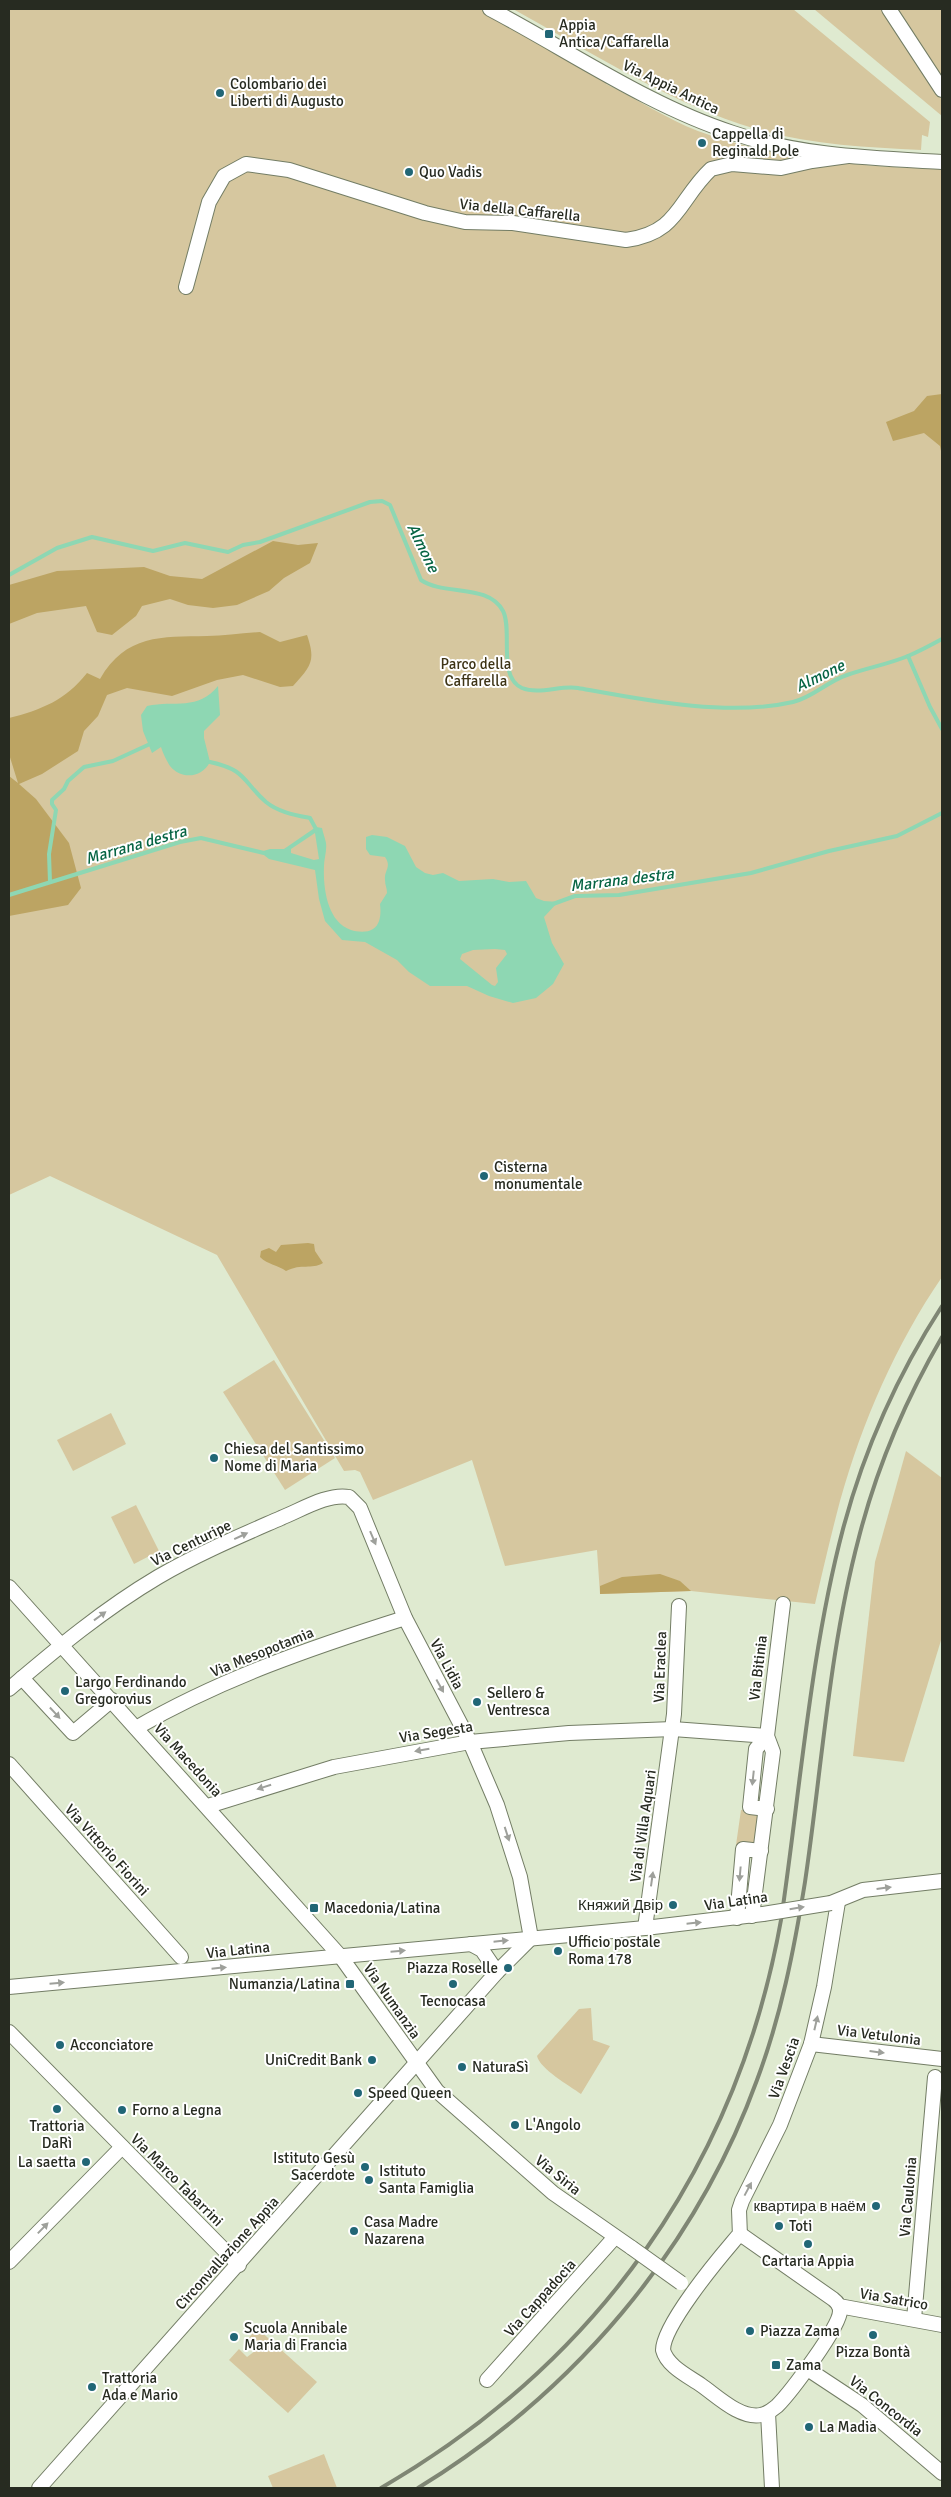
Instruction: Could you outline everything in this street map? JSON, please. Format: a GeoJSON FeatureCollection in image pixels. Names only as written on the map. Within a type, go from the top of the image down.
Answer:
{"type":"FeatureCollection","features":[{"type":"Feature","properties":{"kind":"street","name":"Via Appia Antica"},"geometry":{"type":"LineString","coordinates":[[490,9],[681,112],[732,133],[788,148],[848,156],[942,162]]}},
{"type":"Feature","properties":{"kind":"street"},"geometry":{"type":"LineString","coordinates":[[889,9],[942,90]]}},
{"type":"Feature","properties":{"kind":"street","name":"Via della Caffarella"},"geometry":{"type":"LineString","coordinates":[[186,287],[209,202],[224,176],[246,164],[289,170],[426,213],[465,222],[513,222],[626,240],[642,238],[659,230],[673,218],[711,168],[732,164],[782,168],[812,160],[848,156]]}},
{"type":"Feature","properties":{"kind":"street","name":"Via Centuripe"},"geometry":{"type":"LineString","coordinates":[[9,1689],[60,1645],[125,1598],[184,1563],[300,1510],[335,1496],[349,1496]]}},
{"type":"Feature","properties":{"kind":"street","name":"Via Lidia"},"geometry":{"type":"LineString","coordinates":[[349,1496],[360,1508],[405,1618],[470,1742],[508,1836],[524,1892],[531,1938]]}},
{"type":"Feature","properties":{"kind":"street","name":"Via Macedonia"},"geometry":{"type":"LineString","coordinates":[[9,1587],[208,1806],[341,1957]]}},
{"type":"Feature","properties":{"kind":"street","name":"Via Bitinia"},"geometry":{"type":"LineString","coordinates":[[758,1915],[761,1851],[767,1809],[750,1808],[756,1749],[767,1736],[782,1604]]}},
{"type":"Feature","properties":{"kind":"street","name":"Via Eraclea"},"geometry":{"type":"LineString","coordinates":[[672,1729],[679,1606]]}},
{"type":"Feature","properties":{"kind":"street","name":"Via Mesopotamia"},"geometry":{"type":"LineString","coordinates":[[136,1728],[191,1698],[254,1671],[329,1643],[405,1618]]}},
{"type":"Feature","properties":{"kind":"street"},"geometry":{"type":"LineString","coordinates":[[22,1678],[73,1733],[112,1700]]}},
{"type":"Feature","properties":{"kind":"street","name":"Via Segesta"},"geometry":{"type":"LineString","coordinates":[[208,1806],[334,1767],[470,1742],[556,1733],[672,1729],[767,1736]]}},
{"type":"Feature","properties":{"kind":"street","name":"Via di Villa Aquari"},"geometry":{"type":"LineString","coordinates":[[645,1928],[672,1729]]}},
{"type":"Feature","properties":{"kind":"street","name":"Via Vittorio Fiorini"},"geometry":{"type":"LineString","coordinates":[[9,1764],[181,1957]]}},
{"type":"Feature","properties":{"kind":"street"},"geometry":{"type":"LineString","coordinates":[[737,1918],[742,1848],[761,1851]]}},
{"type":"Feature","properties":{"kind":"street","name":"Via Latina"},"geometry":{"type":"LineString","coordinates":[[531,1938],[737,1918],[835,1903],[863,1890],[942,1881]]}},
{"type":"Feature","properties":{"kind":"street","name":"Via Vescia"},"geometry":{"type":"LineString","coordinates":[[740,2236],[739,2210],[742,2201],[780,2126],[811,2044],[824,1987],[835,1903]]}},
{"type":"Feature","properties":{"kind":"street"},"geometry":{"type":"LineString","coordinates":[[471,1944],[531,1938]]}},
{"type":"Feature","properties":{"kind":"street"},"geometry":{"type":"LineString","coordinates":[[471,1944],[482,1950],[497,1972],[531,1938]]}},
{"type":"Feature","properties":{"kind":"street","name":"Via Latina"},"geometry":{"type":"LineString","coordinates":[[9,1987],[471,1944]]}},
{"type":"Feature","properties":{"kind":"street","name":"Via Numanzia"},"geometry":{"type":"LineString","coordinates":[[341,1957],[416,2064]]}},
{"type":"Feature","properties":{"kind":"street","name":"Circonvallazione Appia"},"geometry":{"type":"LineString","coordinates":[[40,2488],[497,1972]]}},
{"type":"Feature","properties":{"kind":"street","name":"Via Marco Tabarrini"},"geometry":{"type":"LineString","coordinates":[[9,2032],[239,2265]]}},
{"type":"Feature","properties":{"kind":"street","name":"Via Vetulonia"},"geometry":{"type":"LineString","coordinates":[[811,2044],[942,2059]]}},
{"type":"Feature","properties":{"kind":"street","name":"Via Siria"},"geometry":{"type":"LineString","coordinates":[[416,2064],[446,2100],[544,2186],[694,2293]]}},
{"type":"Feature","properties":{"kind":"street","name":"Via Caulonia"},"geometry":{"type":"LineString","coordinates":[[914,2319],[935,2077]]}},
{"type":"Feature","properties":{"kind":"street"},"geometry":{"type":"LineString","coordinates":[[9,2262],[122,2147]]}},
{"type":"Feature","properties":{"kind":"street"},"geometry":{"type":"LineString","coordinates":[[740,2236],[748,2238],[840,2306],[837,2322],[806,2368],[777,2405],[768,2413],[754,2416],[738,2410],[665,2358],[663,2350],[666,2336],[694,2293],[728,2247],[740,2236]]}},
{"type":"Feature","properties":{"kind":"street","name":"Via Cappadocia"},"geometry":{"type":"LineString","coordinates":[[488,2380],[615,2237]]}},
{"type":"Feature","properties":{"kind":"street","name":"Via Satrico"},"geometry":{"type":"LineString","coordinates":[[840,2306],[942,2325]]}},
{"type":"Feature","properties":{"kind":"street","name":"Via Concordia"},"geometry":{"type":"LineString","coordinates":[[806,2368],[862,2405],[942,2473]]}},
{"type":"Feature","properties":{"kind":"street"},"geometry":{"type":"LineString","coordinates":[[768,2413],[772,2488]]}},
{"type":"Feature","properties":{"kind":"green space","name":"Parco della Caffarella"},"geometry":{"type":"Polygon","coordinates":[[[9,9],[481,9],[609,83],[606,84],[675,121],[698,131],[758,149],[819,160],[849,164],[942,169],[942,1277],[895,1356],[870,1413],[840,1501],[815,1604],[691,1591],[600,1594],[597,1550],[505,1566],[472,1460],[373,1500],[360,1472],[355,1470],[344,1471],[217,1255],[50,1176],[9,1195],[9,9]]]}},
{"type":"Feature","properties":{"kind":"green space"},"geometry":{"type":"Polygon","coordinates":[[[513,9],[793,9],[930,122],[928,137],[922,135],[921,150],[829,143],[762,131],[710,113],[653,87],[513,9]]]}},
{"type":"Feature","properties":{"kind":"green space"},"geometry":{"type":"Polygon","coordinates":[[[814,9],[882,9],[942,100],[942,116],[814,9]]]}},
{"type":"Feature","properties":{"kind":"green space"},"geometry":{"type":"Polygon","coordinates":[[[896,9],[942,9],[942,80],[896,9]]]}},
{"type":"Feature","properties":{"kind":"green space"},"geometry":{"type":"Polygon","coordinates":[[[274,1360],[335,1458],[285,1490],[223,1392],[274,1360]]]}},
{"type":"Feature","properties":{"kind":"green space"},"geometry":{"type":"Polygon","coordinates":[[[111,1413],[126,1444],[73,1471],[57,1440],[111,1413]]]}},
{"type":"Feature","properties":{"kind":"green space"},"geometry":{"type":"Polygon","coordinates":[[[906,1451],[942,1478],[942,1637],[904,1762],[853,1756],[875,1562],[906,1451]]]}},
{"type":"Feature","properties":{"kind":"green space"},"geometry":{"type":"Polygon","coordinates":[[[136,1505],[159,1551],[134,1564],[111,1517],[136,1505]]]}},
{"type":"Feature","properties":{"kind":"green space"},"geometry":{"type":"Polygon","coordinates":[[[741,1810],[762,1812],[757,1847],[736,1845],[741,1810]]]}},
{"type":"Feature","properties":{"kind":"green space"},"geometry":{"type":"Polygon","coordinates":[[[591,2008],[593,2040],[610,2046],[581,2094],[549,2072],[537,2056],[579,2009],[591,2008]]]}},
{"type":"Feature","properties":{"kind":"green space"},"geometry":{"type":"Polygon","coordinates":[[[257,2328],[317,2382],[288,2413],[229,2360],[239,2349],[247,2357],[255,2351],[254,2346],[247,2340],[257,2328]]]}},
{"type":"Feature","properties":{"kind":"green space"},"geometry":{"type":"Polygon","coordinates":[[[324,2454],[337,2488],[273,2488],[268,2476],[324,2454]]]}},
{"type":"Feature","properties":{"kind":"shaded area"},"geometry":{"type":"Polygon","coordinates":[[[942,394],[942,456],[940,446],[924,433],[893,441],[886,422],[914,411],[927,396],[942,394]]]}},
{"type":"Feature","properties":{"kind":"shaded area"},"geometry":{"type":"Polygon","coordinates":[[[273,541],[298,545],[318,543],[310,563],[284,578],[269,591],[237,605],[213,608],[188,605],[170,599],[142,606],[136,616],[112,635],[97,632],[86,606],[37,613],[9,624],[9,585],[57,571],[144,567],[170,576],[202,579],[273,541]]]}},
{"type":"Feature","properties":{"kind":"shaded area"},"geometry":{"type":"Polygon","coordinates":[[[260,632],[280,642],[307,635],[311,651],[310,663],[293,686],[280,687],[243,675],[217,680],[172,696],[127,688],[107,695],[98,716],[84,731],[78,751],[42,774],[19,784],[36,799],[69,843],[81,888],[68,905],[9,916],[9,776],[18,783],[9,754],[9,718],[52,703],[62,697],[87,673],[100,679],[110,664],[121,653],[146,641],[160,638],[220,636],[260,632]]]}},
{"type":"Feature","properties":{"kind":"shaded area"},"geometry":{"type":"Polygon","coordinates":[[[218,686],[220,715],[204,731],[210,762],[197,774],[180,774],[170,766],[161,747],[152,753],[143,731],[141,715],[147,706],[194,702],[202,699],[218,686]]]}},
{"type":"Feature","properties":{"kind":"shaded area"},"geometry":{"type":"Polygon","coordinates":[[[316,827],[322,828],[326,843],[324,884],[328,903],[337,920],[343,926],[362,932],[373,929],[378,924],[380,904],[387,893],[385,880],[388,866],[387,860],[385,857],[370,855],[366,849],[366,837],[372,835],[387,837],[405,846],[416,867],[425,873],[433,875],[443,873],[459,881],[493,879],[509,882],[526,881],[536,898],[544,901],[558,902],[544,917],[552,943],[564,964],[553,984],[536,998],[513,1003],[489,996],[467,986],[430,986],[409,972],[397,960],[365,942],[342,940],[325,921],[319,899],[315,870],[269,859],[260,852],[270,849],[284,849],[316,827]],[[315,833],[291,849],[291,853],[314,860],[319,859],[315,833]],[[473,950],[462,954],[460,959],[495,986],[498,982],[496,968],[507,954],[505,950],[473,950]]]}},
{"type":"Feature","properties":{"kind":"shaded area"},"geometry":{"type":"Polygon","coordinates":[[[314,1244],[315,1251],[323,1263],[314,1266],[297,1267],[286,1271],[266,1262],[260,1257],[261,1251],[269,1248],[276,1252],[281,1245],[314,1244]]]}},
{"type":"Feature","properties":{"kind":"shaded area"},"geometry":{"type":"Polygon","coordinates":[[[660,1574],[680,1581],[691,1591],[600,1594],[600,1586],[622,1577],[660,1574]]]}},
{"type":"Feature","properties":{"kind":"waterway","name":"Almone"},"geometry":{"type":"LineString","coordinates":[[9,575],[57,548],[92,537],[153,551],[185,543],[228,552],[243,545],[260,542],[370,502],[382,501],[390,505],[421,580],[441,588],[477,593],[496,602],[506,619],[510,674],[514,682],[522,688],[529,690],[571,687],[686,705],[741,708],[768,706],[800,700],[833,681],[901,659],[942,639]]}},
{"type":"Feature","properties":{"kind":"waterway","name":"Marrana destra"},"geometry":{"type":"LineString","coordinates":[[908,656],[930,707],[942,729]]}},
{"type":"Feature","properties":{"kind":"waterway"},"geometry":{"type":"LineString","coordinates":[[50,882],[49,854],[56,810],[52,800],[64,789],[68,781],[84,767],[113,761],[150,744]]}},
{"type":"Feature","properties":{"kind":"waterway"},"geometry":{"type":"LineString","coordinates":[[210,762],[222,765],[238,773],[258,795],[276,808],[287,813],[310,818],[317,831]]}},
{"type":"Feature","properties":{"kind":"waterway","name":"Marrana destra"},"geometry":{"type":"LineString","coordinates":[[553,904],[575,896],[619,895],[751,873],[829,851],[897,836],[942,813]]}},
{"type":"Feature","properties":{"kind":"waterway","name":"Marrana destra"},"geometry":{"type":"LineString","coordinates":[[9,895],[180,842],[201,838],[264,853]]}},
{"type":"Feature","properties":{"kind":"railway"},"geometry":{"type":"LineString","coordinates":[[381,2488],[458,2438],[528,2381],[591,2318],[646,2250],[692,2175],[730,2095],[760,2010],[781,1920],[814,1674],[822,1625],[843,1529],[861,1470],[884,1413],[911,1358],[942,1306]]}},
{"type":"Feature","properties":{"kind":"railway"},"geometry":{"type":"LineString","coordinates":[[418,2488],[474,2450],[527,2409],[577,2363],[622,2313],[663,2259],[700,2203],[731,2143],[766,2056],[791,1958],[805,1882],[833,1665],[840,1622],[859,1537],[874,1485],[894,1434],[916,1385],[942,1337]]}},
{"type":"Feature","properties":{"kind":"place","name":"Appia Antica/Caffarella"},"geometry":{"type":"Point","coordinates":[549,34]}},
{"type":"Feature","properties":{"kind":"place","name":"Colombario dei Liberti di Augusto"},"geometry":{"type":"Point","coordinates":[220,93]}},
{"type":"Feature","properties":{"kind":"place","name":"Cappella di Reginald Pole"},"geometry":{"type":"Point","coordinates":[702,143]}},
{"type":"Feature","properties":{"kind":"place","name":"Quo Vadis"},"geometry":{"type":"Point","coordinates":[409,172]}},
{"type":"Feature","properties":{"kind":"place","name":"Cisterna monumentale"},"geometry":{"type":"Point","coordinates":[484,1176]}},
{"type":"Feature","properties":{"kind":"place","name":"Chiesa del Santissimo Nome di Maria"},"geometry":{"type":"Point","coordinates":[214,1458]}},
{"type":"Feature","properties":{"kind":"place","name":"Largo Ferdinando Gregorovius"},"geometry":{"type":"Point","coordinates":[65,1691]}},
{"type":"Feature","properties":{"kind":"place","name":"Sellero & Ventresca"},"geometry":{"type":"Point","coordinates":[477,1702]}},
{"type":"Feature","properties":{"kind":"place","name":"Княжий Двір"},"geometry":{"type":"Point","coordinates":[673,1905]}},
{"type":"Feature","properties":{"kind":"place","name":"Macedonia/Latina"},"geometry":{"type":"Point","coordinates":[314,1908]}},
{"type":"Feature","properties":{"kind":"place","name":"Ufficio postale Roma 178"},"geometry":{"type":"Point","coordinates":[558,1951]}},
{"type":"Feature","properties":{"kind":"place","name":"Piazza Roselle"},"geometry":{"type":"Point","coordinates":[508,1968]}},
{"type":"Feature","properties":{"kind":"place","name":"Numanzia/Latina"},"geometry":{"type":"Point","coordinates":[350,1984]}},
{"type":"Feature","properties":{"kind":"place","name":"Tecnocasa"},"geometry":{"type":"Point","coordinates":[453,1984]}},
{"type":"Feature","properties":{"kind":"place","name":"Acconciatore"},"geometry":{"type":"Point","coordinates":[60,2045]}},
{"type":"Feature","properties":{"kind":"place","name":"UniCredit Bank"},"geometry":{"type":"Point","coordinates":[372,2060]}},
{"type":"Feature","properties":{"kind":"place","name":"NaturaSì"},"geometry":{"type":"Point","coordinates":[462,2067]}},
{"type":"Feature","properties":{"kind":"place","name":"Speed Queen"},"geometry":{"type":"Point","coordinates":[358,2093]}},
{"type":"Feature","properties":{"kind":"place","name":"Trattoria DaRì"},"geometry":{"type":"Point","coordinates":[57,2109]}},
{"type":"Feature","properties":{"kind":"place","name":"Forno a Legna"},"geometry":{"type":"Point","coordinates":[122,2110]}},
{"type":"Feature","properties":{"kind":"place","name":"L'Angolo"},"geometry":{"type":"Point","coordinates":[515,2125]}},
{"type":"Feature","properties":{"kind":"place","name":"La saetta"},"geometry":{"type":"Point","coordinates":[86,2162]}},
{"type":"Feature","properties":{"kind":"place","name":"Istituto Gesù Sacerdote"},"geometry":{"type":"Point","coordinates":[365,2167]}},
{"type":"Feature","properties":{"kind":"place","name":"Istituto Santa Famiglia"},"geometry":{"type":"Point","coordinates":[369,2180]}},
{"type":"Feature","properties":{"kind":"place","name":"квартира в наём"},"geometry":{"type":"Point","coordinates":[876,2206]}},
{"type":"Feature","properties":{"kind":"place","name":"Toti"},"geometry":{"type":"Point","coordinates":[779,2226]}},
{"type":"Feature","properties":{"kind":"place","name":"Casa Madre Nazarena"},"geometry":{"type":"Point","coordinates":[354,2231]}},
{"type":"Feature","properties":{"kind":"place","name":"Cartaria Appia"},"geometry":{"type":"Point","coordinates":[808,2244]}},
{"type":"Feature","properties":{"kind":"place","name":"Piazza Zama"},"geometry":{"type":"Point","coordinates":[750,2331]}},
{"type":"Feature","properties":{"kind":"place","name":"Pizza Bontà"},"geometry":{"type":"Point","coordinates":[873,2335]}},
{"type":"Feature","properties":{"kind":"place","name":"Scuola Annibale Maria di Francia"},"geometry":{"type":"Point","coordinates":[234,2337]}},
{"type":"Feature","properties":{"kind":"place","name":"Zama"},"geometry":{"type":"Point","coordinates":[776,2365]}},
{"type":"Feature","properties":{"kind":"place","name":"Trattoria Ada e Mario"},"geometry":{"type":"Point","coordinates":[92,2387]}},
{"type":"Feature","properties":{"kind":"place","name":"La Madia"},"geometry":{"type":"Point","coordinates":[809,2427]}}]}
